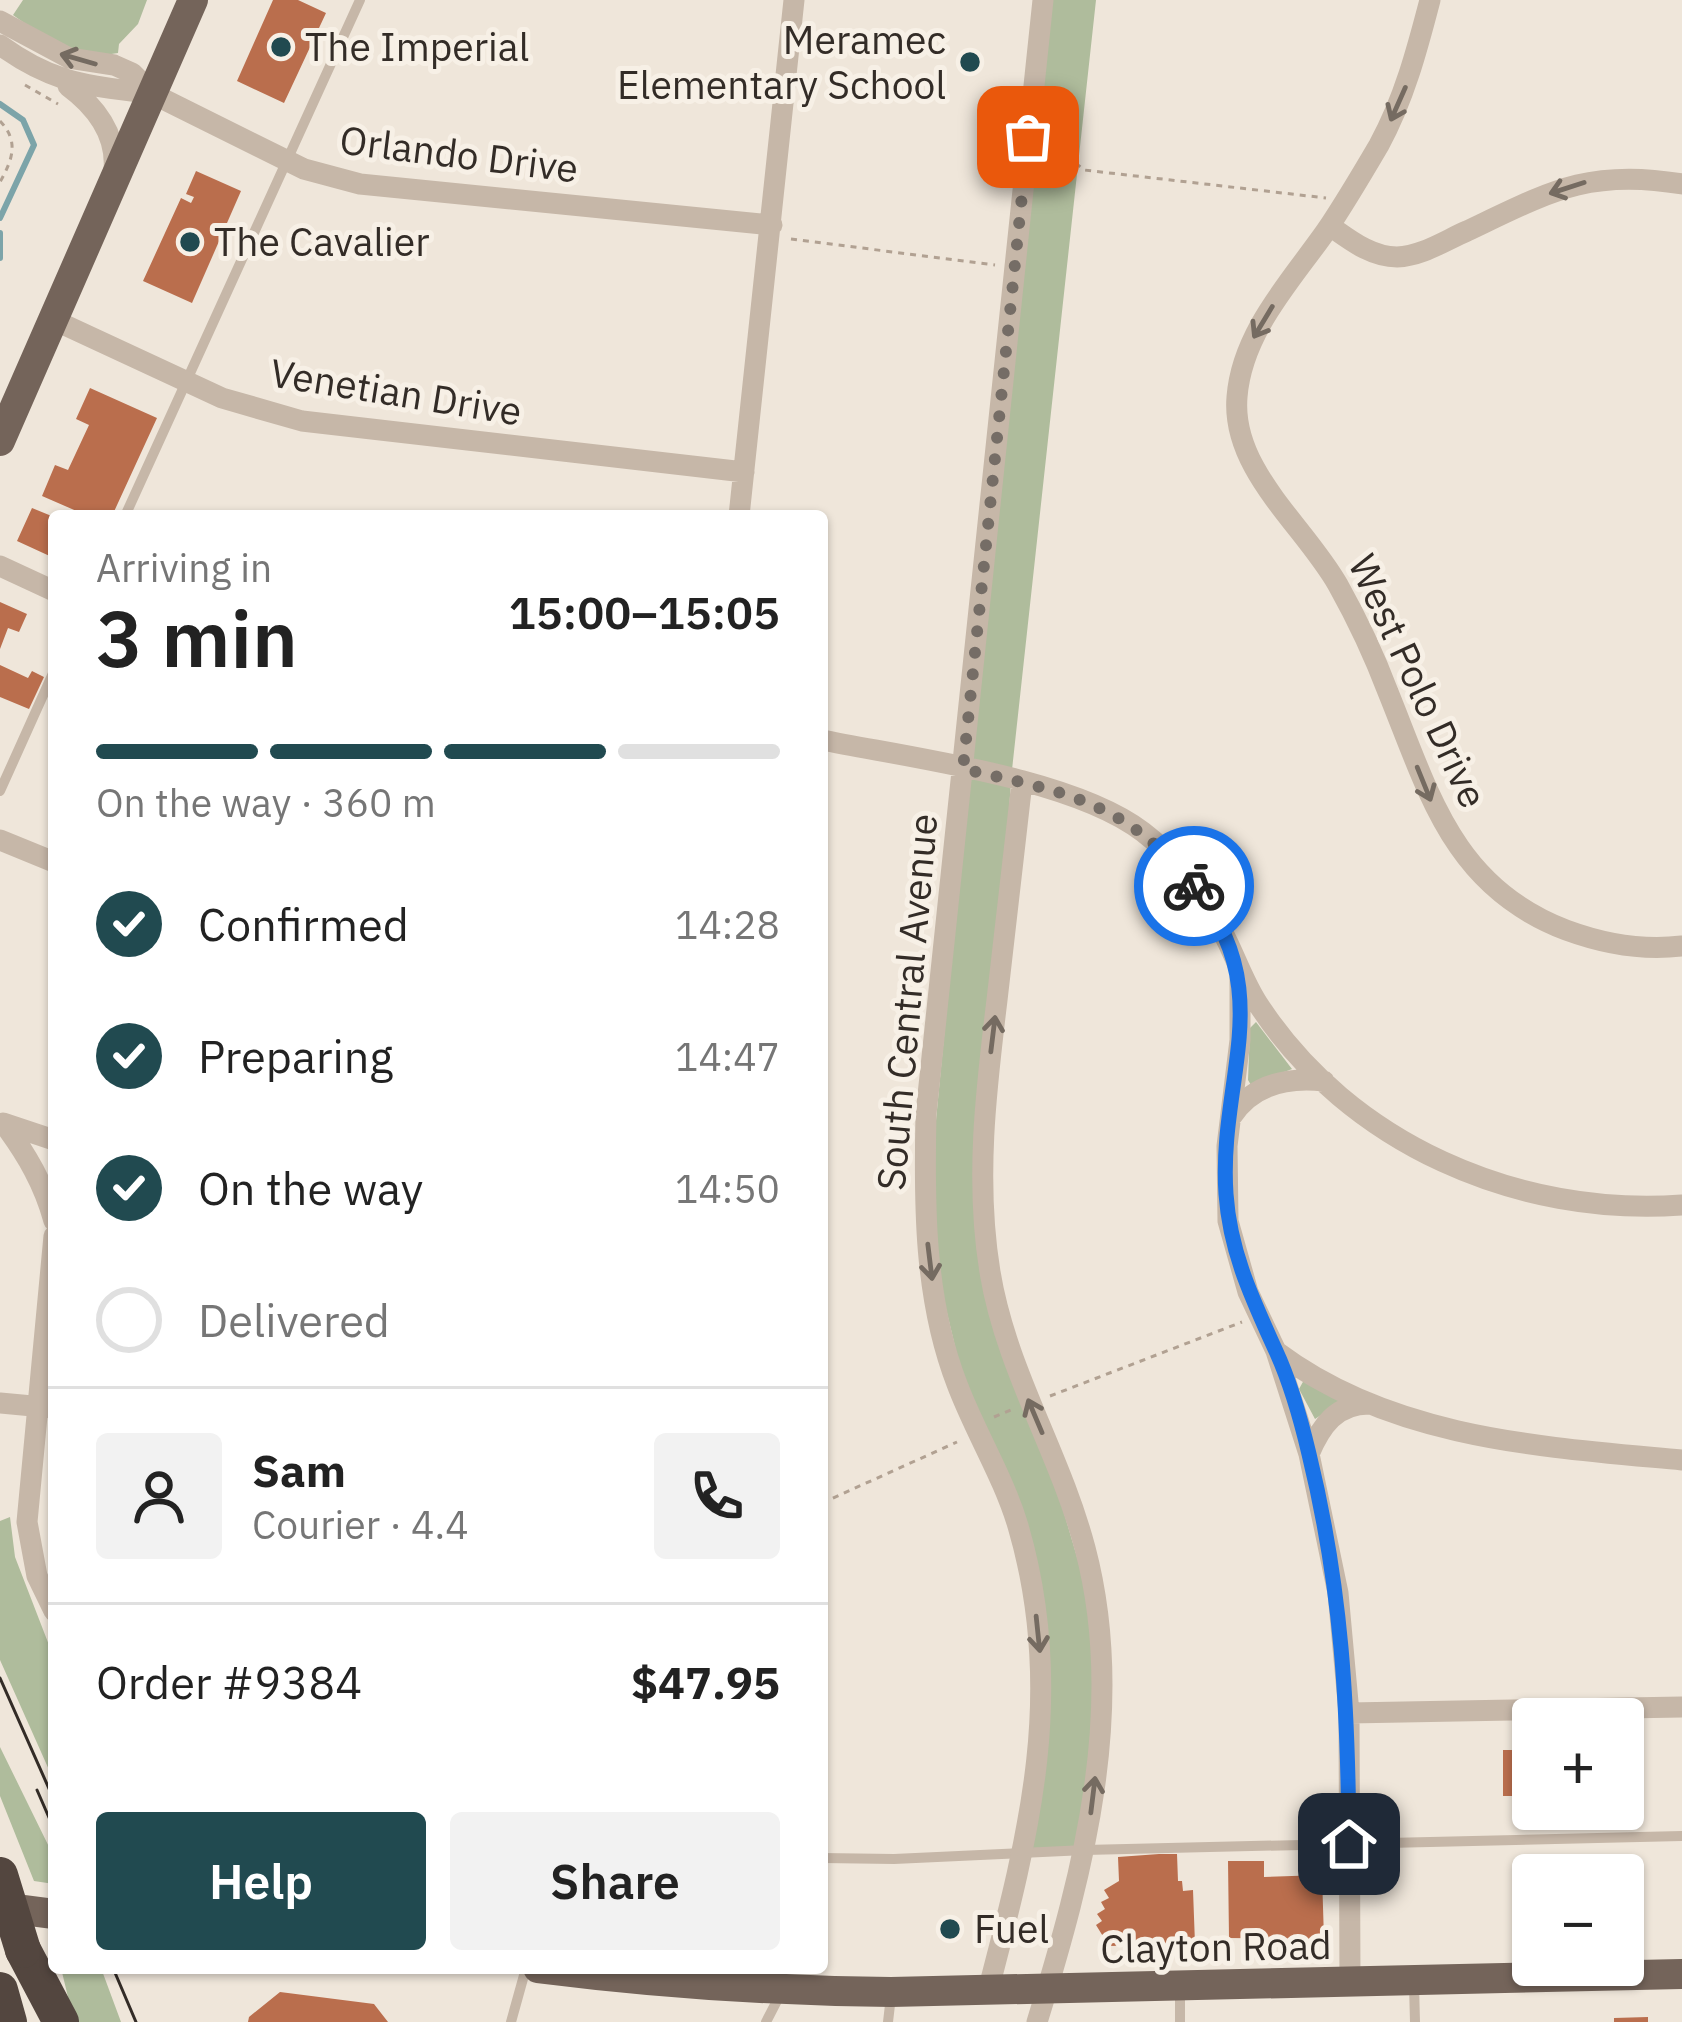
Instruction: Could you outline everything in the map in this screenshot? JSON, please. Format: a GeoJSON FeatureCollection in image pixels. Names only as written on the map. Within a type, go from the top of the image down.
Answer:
{"type":"FeatureCollection","features":[{"type":"Feature","properties":{"kind":"highway"},"geometry":{"type":"LineString","coordinates":[[0,1875],[42,2022]]}},
{"type":"Feature","properties":{"kind":"highway"},"geometry":{"type":"LineString","coordinates":[[23,1950],[61,2022]]}},
{"type":"Feature","properties":{"kind":"highway"},"geometry":{"type":"LineString","coordinates":[[0,1990],[9,2022]]}},
{"type":"Feature","properties":{"kind":"main road"},"geometry":{"type":"LineString","coordinates":[[0,441],[193,0]]}},
{"type":"Feature","properties":{"kind":"main road"},"geometry":{"type":"LineString","coordinates":[[0,1907],[48,1912]]}},
{"type":"Feature","properties":{"kind":"main road","name":"Clayton Road"},"geometry":{"type":"LineString","coordinates":[[585,1974],[648,1982],[783,1980],[889,2007],[988,1991],[1682,1973]]}},
{"type":"Feature","properties":{"kind":"street"},"geometry":{"type":"LineString","coordinates":[[740,510],[794,0]]}},
{"type":"Feature","properties":{"kind":"street","name":"South Central Avenue"},"geometry":{"type":"LineString","coordinates":[[988,1991],[1035,1793],[1041,1739],[1037,1624],[1017,1524],[954,1378],[940,1324],[926,1225],[926,1114],[1043,0]]}},
{"type":"Feature","properties":{"kind":"street","name":"West Polo Drive"},"geometry":{"type":"LineString","coordinates":[[1430,0],[1402,96],[1330,226],[1268,313],[1243,367],[1237,419],[1251,462],[1311,541],[1358,623],[1431,801],[1461,853],[1502,893],[1556,926],[1634,948],[1682,946]]}},
{"type":"Feature","properties":{"kind":"street"},"geometry":{"type":"LineString","coordinates":[[0,21],[69,58],[114,65],[132,73],[153,94]]}},
{"type":"Feature","properties":{"kind":"street"},"geometry":{"type":"LineString","coordinates":[[0,45],[33,70],[63,82],[153,94]]}},
{"type":"Feature","properties":{"kind":"street"},"geometry":{"type":"LineString","coordinates":[[63,82],[88,101],[112,142],[112,190]]}},
{"type":"Feature","properties":{"kind":"street","name":"Orlando Drive"},"geometry":{"type":"LineString","coordinates":[[153,94],[287,160],[360,184],[772,231]]}},
{"type":"Feature","properties":{"kind":"street"},"geometry":{"type":"LineString","coordinates":[[1330,226],[1361,248],[1399,256],[1417,254],[1523,204],[1586,182],[1641,177],[1682,184]]}},
{"type":"Feature","properties":{"kind":"street","name":"Venetian Drive"},"geometry":{"type":"LineString","coordinates":[[54,320],[256,409],[346,429],[744,472]]}},
{"type":"Feature","properties":{"kind":"street"},"geometry":{"type":"LineString","coordinates":[[0,566],[48,588]]}},
{"type":"Feature","properties":{"kind":"street"},"geometry":{"type":"LineString","coordinates":[[828,741],[1022,782],[1087,801],[1145,833],[1200,894],[1239,970],[1278,1031],[1324,1082],[1401,1141],[1444,1164],[1553,1198],[1679,1207]]}},
{"type":"Feature","properties":{"kind":"street"},"geometry":{"type":"LineString","coordinates":[[1022,782],[984,1122],[985,1219],[990,1272],[1011,1356],[1063,1478],[1086,1551],[1101,1682],[1099,1749],[1084,1850],[1062,1945],[1037,2022]]}},
{"type":"Feature","properties":{"kind":"street"},"geometry":{"type":"LineString","coordinates":[[0,840],[48,860]]}},
{"type":"Feature","properties":{"kind":"street"},"geometry":{"type":"LineString","coordinates":[[1239,970],[1240,1040],[1227,1146],[1228,1221],[1248,1292],[1276,1351],[1309,1454],[1338,1593],[1349,1713],[1350,1983]]}},
{"type":"Feature","properties":{"kind":"street"},"geometry":{"type":"LineString","coordinates":[[1232,1116],[1241,1102],[1267,1085],[1305,1079],[1324,1082]]}},
{"type":"Feature","properties":{"kind":"street"},"geometry":{"type":"LineString","coordinates":[[2,1123],[48,1138]]}},
{"type":"Feature","properties":{"kind":"street"},"geometry":{"type":"LineString","coordinates":[[2,1123],[48,1198]]}},
{"type":"Feature","properties":{"kind":"street"},"geometry":{"type":"LineString","coordinates":[[48,1350],[45,1407],[27,1522],[38,1576],[48,1598]]}},
{"type":"Feature","properties":{"kind":"street"},"geometry":{"type":"LineString","coordinates":[[1276,1351],[1301,1370],[1370,1404],[1445,1429],[1496,1440],[1682,1460]]}},
{"type":"Feature","properties":{"kind":"street"},"geometry":{"type":"LineString","coordinates":[[0,1403],[45,1407]]}},
{"type":"Feature","properties":{"kind":"street"},"geometry":{"type":"LineString","coordinates":[[1309,1454],[1334,1414],[1370,1404]]}},
{"type":"Feature","properties":{"kind":"street"},"geometry":{"type":"LineString","coordinates":[[1349,1713],[1682,1707]]}},
{"type":"Feature","properties":{"kind":"lane"},"geometry":{"type":"LineString","coordinates":[[128,510],[361,0]]}},
{"type":"Feature","properties":{"kind":"lane"},"geometry":{"type":"LineString","coordinates":[[0,790],[48,684]]}},
{"type":"Feature","properties":{"kind":"lane"},"geometry":{"type":"LineString","coordinates":[[828,1858],[1682,1836]]}},
{"type":"Feature","properties":{"kind":"lane"},"geometry":{"type":"LineString","coordinates":[[511,2022],[524,1974]]}},
{"type":"Feature","properties":{"kind":"lane"},"geometry":{"type":"LineString","coordinates":[[766,2022],[783,1980]]}},
{"type":"Feature","properties":{"kind":"lane"},"geometry":{"type":"LineString","coordinates":[[1414,1982],[1415,2022]]}},
{"type":"Feature","properties":{"kind":"lane"},"geometry":{"type":"LineString","coordinates":[[1180,1988],[1180,2022]]}},
{"type":"Feature","properties":{"kind":"path"},"geometry":{"type":"LineString","coordinates":[[15,77],[67,108]]}},
{"type":"Feature","properties":{"kind":"path"},"geometry":{"type":"LineString","coordinates":[[0,121],[12,134],[14,148],[0,182]]}},
{"type":"Feature","properties":{"kind":"path"},"geometry":{"type":"LineString","coordinates":[[1028,137],[1048,141],[1084,170],[1346,200]]}},
{"type":"Feature","properties":{"kind":"path"},"geometry":{"type":"LineString","coordinates":[[772,231],[1016,268]]}},
{"type":"Feature","properties":{"kind":"green space"},"geometry":{"type":"Polygon","coordinates":[[[23,0],[147,0],[138,24],[119,44],[118,53],[104,54],[63,44],[24,23],[13,15],[23,0]]]}},
{"type":"Feature","properties":{"kind":"green space"},"geometry":{"type":"Polygon","coordinates":[[[1043,0],[1096,0],[1011,779],[985,1219],[1097,1625],[1085,1850],[1021,1854],[1035,1794],[1028,1572],[974,1426],[926,1225],[1043,0]]]}},
{"type":"Feature","properties":{"kind":"green space"},"geometry":{"type":"Polygon","coordinates":[[[1256,1022],[1292,1069],[1251,1085],[1250,1028],[1256,1022]]]}},
{"type":"Feature","properties":{"kind":"green space"},"geometry":{"type":"Polygon","coordinates":[[[1304,1380],[1338,1404],[1315,1419],[1299,1389],[1304,1380]]]}},
{"type":"Feature","properties":{"kind":"green space"},"geometry":{"type":"Polygon","coordinates":[[[10,1517],[15,1557],[48,1642],[48,1768],[0,1660],[0,1521],[10,1517]]]}},
{"type":"Feature","properties":{"kind":"green space"},"geometry":{"type":"Polygon","coordinates":[[[0,1747],[48,1845],[48,1883],[34,1881],[0,1796],[0,1747]]]}},
{"type":"Feature","properties":{"kind":"green space"},"geometry":{"type":"Polygon","coordinates":[[[62,1974],[103,1974],[121,2022],[74,2022],[62,1974]]]}},
{"type":"Feature","properties":{"kind":"building","name":"The Imperial"},"geometry":{"type":"Polygon","coordinates":[[[273,0],[298,0],[326,13],[284,103],[237,81],[273,0]]]}},
{"type":"Feature","properties":{"kind":"building","name":"The Cavalier"},"geometry":{"type":"Polygon","coordinates":[[[196,171],[241,191],[192,303],[143,281],[181,198],[191,203],[194,197],[186,194],[196,171]]]}},
{"type":"Feature","properties":{"kind":"building"},"geometry":{"type":"Polygon","coordinates":[[[90,388],[157,418],[115,510],[74,510],[42,496],[55,465],[68,470],[89,425],[76,419],[90,388]]]}},
{"type":"Feature","properties":{"kind":"building"},"geometry":{"type":"Polygon","coordinates":[[[32,508],[48,515],[48,555],[17,541],[32,508]]]}},
{"type":"Feature","properties":{"kind":"building"},"geometry":{"type":"Polygon","coordinates":[[[0,602],[27,614],[19,632],[8,628],[0,649],[0,602]]]}},
{"type":"Feature","properties":{"kind":"building"},"geometry":{"type":"Polygon","coordinates":[[[0,665],[28,678],[32,671],[44,677],[29,709],[0,697],[0,665]]]}},
{"type":"Feature","properties":{"kind":"building"},"geometry":{"type":"Polygon","coordinates":[[[1503,1750],[1512,1750],[1512,1796],[1503,1796],[1503,1750]]]}},
{"type":"Feature","properties":{"kind":"building"},"geometry":{"type":"Polygon","coordinates":[[[1177,1854],[1178,1881],[1183,1891],[1193,1890],[1195,1944],[1109,1946],[1096,1925],[1102,1921],[1097,1914],[1105,1909],[1101,1902],[1109,1898],[1104,1890],[1119,1881],[1118,1857],[1177,1854]]]}},
{"type":"Feature","properties":{"kind":"building"},"geometry":{"type":"Polygon","coordinates":[[[1228,1861],[1264,1861],[1264,1877],[1322,1875],[1324,1939],[1229,1938],[1228,1861]]]}},
{"type":"Feature","properties":{"kind":"building"},"geometry":{"type":"Polygon","coordinates":[[[280,1992],[374,2004],[388,2022],[248,2022],[280,1992]]]}},
{"type":"Feature","properties":{"kind":"building"},"geometry":{"type":"Polygon","coordinates":[[[1648,2017],[1648,2022],[1614,2022],[1614,2018],[1648,2017]]]}},
{"type":"Feature","properties":{"kind":"waterway"},"geometry":{"type":"LineString","coordinates":[[0,104],[23,120],[34,145],[0,218]]}},
{"type":"Feature","properties":{"kind":"waterway"},"geometry":{"type":"LineString","coordinates":[[0,233],[0,258]]}},
{"type":"Feature","properties":{"kind":"tram line"},"geometry":{"type":"LineString","coordinates":[[0,1678],[48,1786]]}},
{"type":"Feature","properties":{"kind":"tram line"},"geometry":{"type":"LineString","coordinates":[[37,1790],[48,1815]]}},
{"type":"Feature","properties":{"kind":"tram line"},"geometry":{"type":"LineString","coordinates":[[116,1974],[136,2022]]}},
{"type":"Feature","properties":{"kind":"way so far"},"geometry":{"type":"LineString","coordinates":[[1028,137],[963,769],[1049,789],[1119,815],[1145,833],[1194,886]]}},
{"type":"Feature","properties":{"kind":"place","name":"The Imperial"},"geometry":{"type":"Point","coordinates":[281,47]}},
{"type":"Feature","properties":{"kind":"place","name":"Meramec Elementary School"},"geometry":{"type":"Point","coordinates":[970,62]}},
{"type":"Feature","properties":{"kind":"place","name":"The Cavalier"},"geometry":{"type":"Point","coordinates":[190,242]}},
{"type":"Feature","properties":{"kind":"place","name":"Fuel"},"geometry":{"type":"Point","coordinates":[950,1929]}},
{"type":"Feature","properties":{"kind":"route"},"geometry":{"type":"LineString","coordinates":[[1194,886],[1222,929],[1239,970],[1240,1040],[1227,1146],[1228,1221],[1248,1292],[1276,1351],[1309,1454],[1338,1593],[1349,1713],[1349,1844]]}}]}
